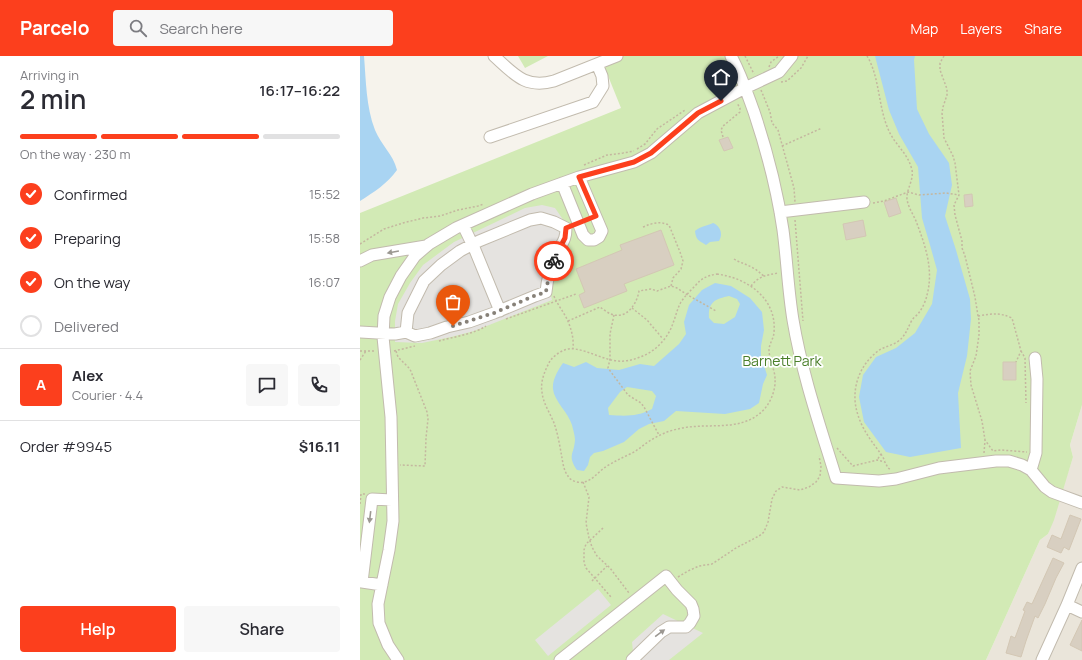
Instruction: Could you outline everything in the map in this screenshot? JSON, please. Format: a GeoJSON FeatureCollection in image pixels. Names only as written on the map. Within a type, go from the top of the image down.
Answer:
{"type":"FeatureCollection","features":[{"type":"Feature","properties":{"kind":"street"},"geometry":{"type":"LineString","coordinates":[[494,56],[519,78],[526,82],[536,84],[554,81],[617,56]]}},
{"type":"Feature","properties":{"kind":"street"},"geometry":{"type":"LineString","coordinates":[[731,56],[744,83],[771,170],[780,212],[793,321],[801,359],[836,478],[879,481],[896,479],[939,468],[996,461],[1009,462],[1022,465],[1030,470],[1045,487],[1052,492],[1082,503]]}},
{"type":"Feature","properties":{"kind":"street"},"geometry":{"type":"LineString","coordinates":[[398,660],[388,645],[379,623],[378,604],[389,550],[393,521],[391,417],[383,334],[384,316],[390,297],[401,276],[415,256],[427,246],[463,225],[532,194],[562,183],[579,172],[634,162],[651,153],[698,113],[730,90],[744,83],[758,82],[779,72],[792,56]]}},
{"type":"Feature","properties":{"kind":"street"},"geometry":{"type":"LineString","coordinates":[[490,137],[592,102],[603,86],[602,76],[598,64]]}},
{"type":"Feature","properties":{"kind":"street"},"geometry":{"type":"LineString","coordinates":[[562,183],[583,235],[588,240],[594,240],[599,237],[602,230],[579,172]]}},
{"type":"Feature","properties":{"kind":"street"},"geometry":{"type":"LineString","coordinates":[[780,212],[866,203]]}},
{"type":"Feature","properties":{"kind":"street"},"geometry":{"type":"LineString","coordinates":[[400,333],[424,280],[460,251],[530,220],[541,218],[566,228],[596,216]]}},
{"type":"Feature","properties":{"kind":"street"},"geometry":{"type":"LineString","coordinates":[[463,225],[500,311]]}},
{"type":"Feature","properties":{"kind":"street"},"geometry":{"type":"LineString","coordinates":[[360,332],[383,334],[400,333],[415,336],[430,333],[447,327],[470,322],[546,292],[549,276],[556,255],[565,238],[566,228]]}},
{"type":"Feature","properties":{"kind":"street"},"geometry":{"type":"LineString","coordinates":[[360,261],[372,255],[427,246]]}},
{"type":"Feature","properties":{"kind":"street"},"geometry":{"type":"LineString","coordinates":[[1030,470],[1036,453],[1037,379],[1035,358]]}},
{"type":"Feature","properties":{"kind":"street"},"geometry":{"type":"LineString","coordinates":[[382,585],[362,582],[364,559],[372,499],[392,500]]}},
{"type":"Feature","properties":{"kind":"street"},"geometry":{"type":"LineString","coordinates":[[1042,660],[1082,568]]}},
{"type":"Feature","properties":{"kind":"street"},"geometry":{"type":"LineString","coordinates":[[560,660],[635,601],[669,579],[677,590],[691,604],[694,616],[686,627],[669,627],[660,632],[632,660]]}},
{"type":"Feature","properties":{"kind":"street"},"geometry":{"type":"LineString","coordinates":[[1067,605],[1082,612]]}},
{"type":"Feature","properties":{"kind":"path"},"geometry":{"type":"LineString","coordinates":[[745,56],[758,82],[770,112],[772,123],[778,130],[794,188],[795,222],[804,322]]}},
{"type":"Feature","properties":{"kind":"path"},"geometry":{"type":"LineString","coordinates":[[768,70],[769,64],[779,56]]}},
{"type":"Feature","properties":{"kind":"path"},"geometry":{"type":"LineString","coordinates":[[867,56],[872,64],[885,121],[889,132],[909,159],[912,172],[907,197],[908,204],[916,220],[928,260],[930,278],[927,296],[920,311],[913,319],[907,333],[896,343],[879,350],[868,359],[858,375],[854,396],[858,415],[863,427],[886,462]]}},
{"type":"Feature","properties":{"kind":"path"},"geometry":{"type":"LineString","coordinates":[[944,56],[940,63],[940,70],[947,89],[942,113],[944,138],[956,163],[957,195],[954,205],[955,215],[979,320],[979,336],[976,356],[970,371],[970,385],[982,421],[985,440]]}},
{"type":"Feature","properties":{"kind":"path"},"geometry":{"type":"LineString","coordinates":[[723,89],[730,90],[744,83]]}},
{"type":"Feature","properties":{"kind":"path"},"geometry":{"type":"LineString","coordinates":[[723,137],[721,130],[723,126],[740,112],[740,108],[730,90]]}},
{"type":"Feature","properties":{"kind":"path"},"geometry":{"type":"LineString","coordinates":[[579,172],[607,155],[623,154],[634,151],[644,144],[658,128],[685,111]]}},
{"type":"Feature","properties":{"kind":"path"},"geometry":{"type":"LineString","coordinates":[[782,146],[822,128]]}},
{"type":"Feature","properties":{"kind":"path"},"geometry":{"type":"LineString","coordinates":[[866,203],[884,201],[908,192],[919,195],[946,193],[957,195]]}},
{"type":"Feature","properties":{"kind":"path"},"geometry":{"type":"LineString","coordinates":[[360,244],[384,229],[403,222],[440,216],[488,203]]}},
{"type":"Feature","properties":{"kind":"path"},"geometry":{"type":"LineString","coordinates":[[643,227],[655,222],[669,225],[683,262],[681,269],[673,278],[671,286]]}},
{"type":"Feature","properties":{"kind":"path"},"geometry":{"type":"LineString","coordinates":[[734,260],[754,268],[764,276]]}},
{"type":"Feature","properties":{"kind":"path"},"geometry":{"type":"LineString","coordinates":[[752,286],[754,283],[769,274],[787,273]]}},
{"type":"Feature","properties":{"kind":"path"},"geometry":{"type":"LineString","coordinates":[[717,274],[729,276],[752,286],[768,302],[774,322],[774,333],[769,350],[775,379],[773,392],[768,404],[760,414],[750,420],[736,424],[722,426],[693,426],[669,431],[659,435],[631,454],[612,462],[603,468],[591,480],[578,482],[572,480],[568,476],[564,467],[559,440],[541,392],[544,374],[551,360],[566,349],[573,348],[618,361],[628,361],[639,358],[649,353],[664,339],[669,332],[681,302],[686,294],[700,280],[707,276],[717,274]]}},
{"type":"Feature","properties":{"kind":"path"},"geometry":{"type":"LineString","coordinates":[[568,321],[600,307],[614,315],[626,313],[636,303],[639,291],[651,289],[657,291],[671,286],[716,311]]}},
{"type":"Feature","properties":{"kind":"path"},"geometry":{"type":"LineString","coordinates":[[554,294],[556,301],[568,321],[574,340],[573,348]]}},
{"type":"Feature","properties":{"kind":"path"},"geometry":{"type":"LineString","coordinates":[[632,308],[647,320],[664,339]]}},
{"type":"Feature","properties":{"kind":"path"},"geometry":{"type":"LineString","coordinates":[[978,316],[993,313],[1003,314],[1012,318],[1020,351],[1025,358],[1026,403]]}},
{"type":"Feature","properties":{"kind":"path"},"geometry":{"type":"LineString","coordinates":[[614,315],[610,334],[610,359],[608,368],[628,395],[641,403],[659,435]]}},
{"type":"Feature","properties":{"kind":"path"},"geometry":{"type":"LineString","coordinates":[[360,360],[366,351]]}},
{"type":"Feature","properties":{"kind":"path"},"geometry":{"type":"LineString","coordinates":[[392,465],[425,466],[428,419],[427,412],[410,369],[398,357],[396,351]]}},
{"type":"Feature","properties":{"kind":"path"},"geometry":{"type":"LineString","coordinates":[[1016,362],[1020,351]]}},
{"type":"Feature","properties":{"kind":"path"},"geometry":{"type":"LineString","coordinates":[[669,579],[699,566],[712,564],[764,532],[768,522],[772,499],[776,490],[782,487],[800,490],[809,487],[816,482],[820,476],[821,466],[818,447],[833,440],[836,448],[852,466]]}},
{"type":"Feature","properties":{"kind":"path"},"geometry":{"type":"LineString","coordinates":[[876,460],[881,454]]}},
{"type":"Feature","properties":{"kind":"path"},"geometry":{"type":"LineString","coordinates":[[583,482],[589,497],[586,523],[590,540],[597,556],[608,566],[635,601]]}},
{"type":"Feature","properties":{"kind":"path"},"geometry":{"type":"LineString","coordinates":[[603,528],[586,544],[584,550],[584,563],[586,568],[611,597]]}},
{"type":"Feature","properties":{"kind":"path"},"geometry":{"type":"LineString","coordinates":[[592,581],[608,566]]}},
{"type":"Feature","properties":{"kind":"shaded area"},"geometry":{"type":"Polygon","coordinates":[[[542,205],[555,208],[564,221],[549,287],[552,300],[474,331],[422,343],[395,342],[395,321],[398,304],[410,283],[423,265],[454,242],[525,208],[542,205]]]}},
{"type":"Feature","properties":{"kind":"shaded area"},"geometry":{"type":"Polygon","coordinates":[[[1082,405],[1082,660],[986,660],[1040,540],[1048,534],[1073,457],[1070,445],[1082,405]]]}},
{"type":"Feature","properties":{"kind":"shaded area"},"geometry":{"type":"Polygon","coordinates":[[[598,589],[611,605],[548,656],[535,640],[598,589]]]}},
{"type":"Feature","properties":{"kind":"shaded area"},"geometry":{"type":"Polygon","coordinates":[[[663,614],[703,633],[669,660],[634,660],[632,642],[663,614]]]}},
{"type":"Feature","properties":{"kind":"green space"},"geometry":{"type":"Polygon","coordinates":[[[518,56],[548,56],[525,68],[518,56]]]}},
{"type":"Feature","properties":{"kind":"green space","name":"Barnett Park"},"geometry":{"type":"Polygon","coordinates":[[[600,56],[1082,56],[1082,405],[1070,445],[1073,457],[1054,520],[1048,534],[1040,540],[986,660],[360,660],[360,213],[621,108],[600,56]]]}},
{"type":"Feature","properties":{"kind":"water"},"geometry":{"type":"Polygon","coordinates":[[[360,56],[364,56],[367,93],[372,121],[375,130],[393,159],[397,170],[385,184],[360,201],[360,56]]]}},
{"type":"Feature","properties":{"kind":"water"},"geometry":{"type":"Polygon","coordinates":[[[875,56],[915,56],[917,109],[929,134],[949,163],[952,185],[945,216],[970,299],[971,319],[967,356],[958,393],[961,448],[910,457],[886,452],[864,422],[859,397],[863,375],[876,357],[896,348],[915,333],[932,304],[937,270],[922,218],[918,167],[899,134],[889,110],[875,56]]]}},
{"type":"Feature","properties":{"kind":"water"},"geometry":{"type":"Polygon","coordinates":[[[713,223],[719,228],[721,233],[720,239],[719,241],[710,242],[706,245],[698,240],[695,231],[713,223]]]}},
{"type":"Feature","properties":{"kind":"water"},"geometry":{"type":"Polygon","coordinates":[[[715,283],[731,286],[750,298],[762,312],[764,330],[761,356],[767,375],[763,384],[759,403],[750,409],[725,414],[676,411],[664,421],[649,424],[639,429],[624,442],[603,451],[594,453],[590,457],[588,465],[584,471],[577,470],[572,461],[575,440],[572,425],[556,398],[553,389],[554,379],[563,363],[574,367],[586,362],[597,368],[619,370],[640,364],[654,366],[679,344],[686,334],[684,322],[689,305],[702,290],[715,283]],[[729,296],[716,300],[711,305],[709,318],[714,323],[724,324],[735,317],[740,304],[737,299],[729,296]],[[627,387],[620,392],[608,408],[609,415],[636,415],[652,409],[656,396],[652,391],[627,387]]]}},
{"type":"Feature","properties":{"kind":"building"},"geometry":{"type":"Polygon","coordinates":[[[728,137],[733,148],[724,151],[719,140],[728,137]]]}},
{"type":"Feature","properties":{"kind":"building"},"geometry":{"type":"Polygon","coordinates":[[[972,194],[973,206],[965,207],[964,195],[972,194]]]}},
{"type":"Feature","properties":{"kind":"building"},"geometry":{"type":"Polygon","coordinates":[[[896,198],[901,213],[889,217],[884,202],[896,198]]]}},
{"type":"Feature","properties":{"kind":"building"},"geometry":{"type":"Polygon","coordinates":[[[863,220],[866,236],[846,240],[843,224],[863,220]]]}},
{"type":"Feature","properties":{"kind":"building"},"geometry":{"type":"Polygon","coordinates":[[[661,230],[674,265],[624,284],[627,291],[584,308],[579,295],[585,292],[576,269],[622,250],[620,245],[661,230]]]}},
{"type":"Feature","properties":{"kind":"building"},"geometry":{"type":"Polygon","coordinates":[[[1003,362],[1016,362],[1016,380],[1003,380],[1003,362]]]}},
{"type":"Feature","properties":{"kind":"building"},"geometry":{"type":"Polygon","coordinates":[[[1070,515],[1081,519],[1069,550],[1064,547],[1061,553],[1047,547],[1052,535],[1061,539],[1070,515]]]}},
{"type":"Feature","properties":{"kind":"building"},"geometry":{"type":"Polygon","coordinates":[[[1053,558],[1064,563],[1038,618],[1035,616],[1021,657],[1006,653],[1011,636],[1015,638],[1025,611],[1023,610],[1027,602],[1032,604],[1053,558]]]}},
{"type":"Feature","properties":{"kind":"building"},"geometry":{"type":"Polygon","coordinates":[[[1082,620],[1082,651],[1070,645],[1082,620]]]}},
{"type":"Feature","properties":{"kind":"way so far"},"geometry":{"type":"LineString","coordinates":[[453,326],[470,322],[546,292],[554,261]]}},
{"type":"Feature","properties":{"kind":"route"},"geometry":{"type":"LineString","coordinates":[[554,261],[565,238],[566,228],[596,216],[579,177],[634,162],[643,158],[698,113],[721,101]]}}]}
